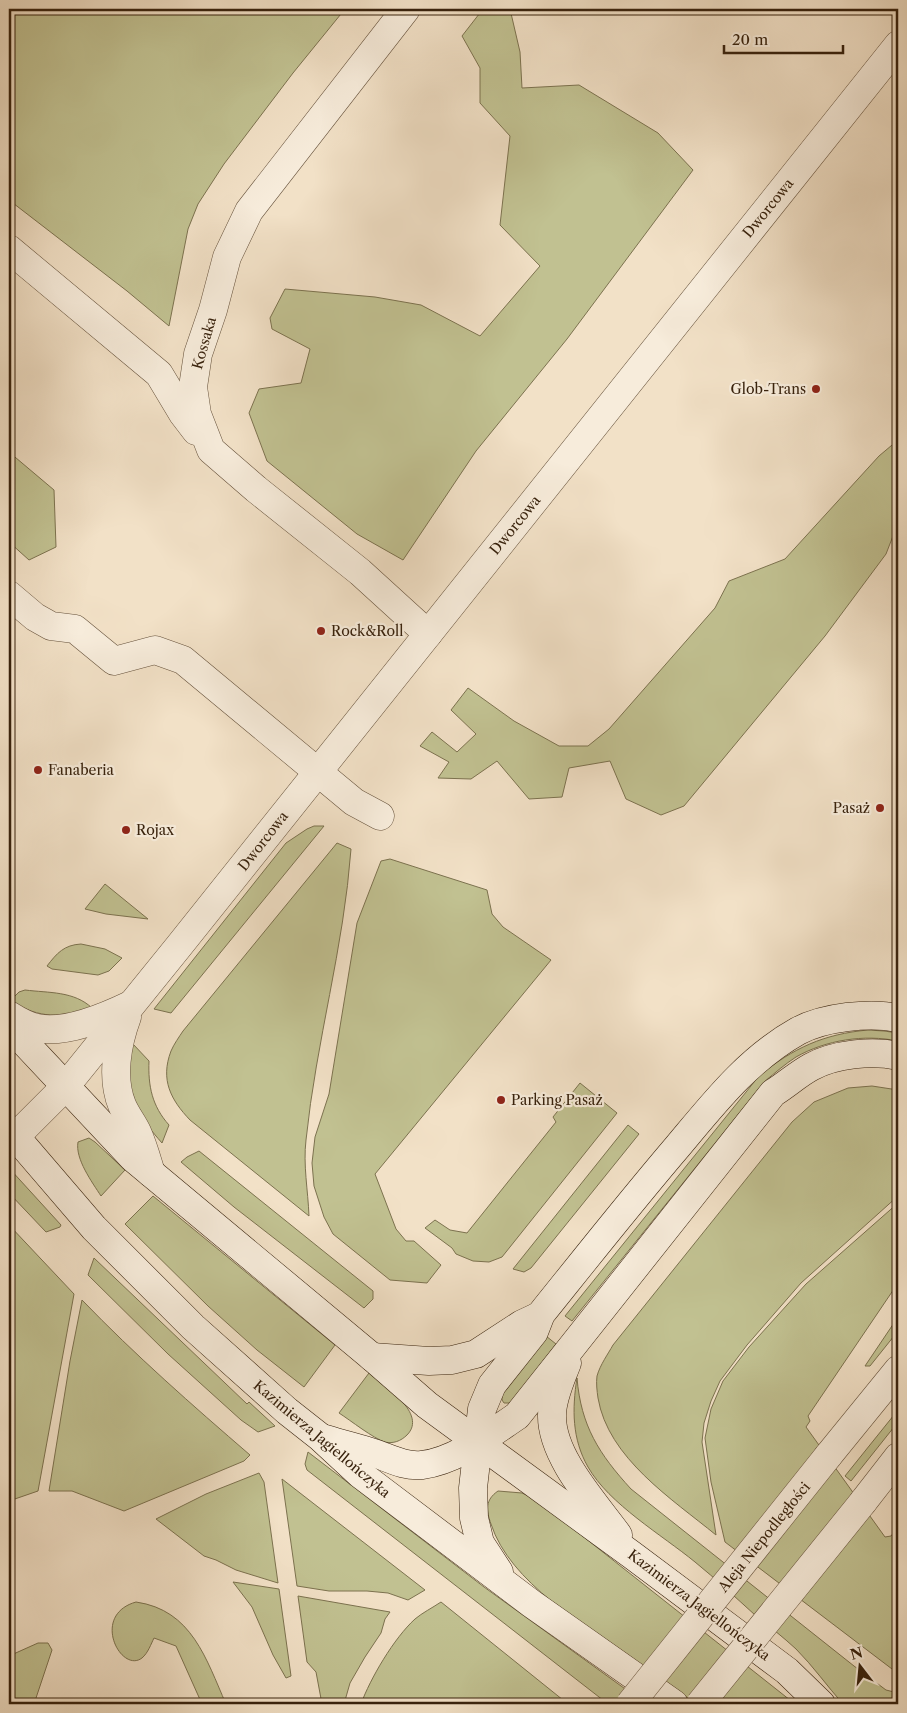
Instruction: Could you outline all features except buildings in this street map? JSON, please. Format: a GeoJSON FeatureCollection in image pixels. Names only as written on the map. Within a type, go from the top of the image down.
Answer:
{"type":"FeatureCollection","features":[{"type":"Feature","properties":{"kind":"street","name":"Kossaka"},"geometry":{"type":"LineString","coordinates":[[406,9],[249,211],[227,257],[213,310],[198,354],[192,387],[197,414],[211,450],[256,489],[360,572],[428,634]]}},
{"type":"Feature","properties":{"kind":"street","name":"Dworcowa"},"geometry":{"type":"LineString","coordinates":[[12,1133],[65,1087],[898,46]]}},
{"type":"Feature","properties":{"kind":"street"},"geometry":{"type":"LineString","coordinates":[[9,249],[159,374],[183,414],[211,450]]}},
{"type":"Feature","properties":{"kind":"street"},"geometry":{"type":"LineString","coordinates":[[9,595],[35,617],[51,626],[75,629],[114,661],[155,650],[183,660],[354,802],[380,816]]}},
{"type":"Feature","properties":{"kind":"street"},"geometry":{"type":"LineString","coordinates":[[132,1004],[121,1033],[117,1062],[117,1086],[122,1103],[138,1132],[151,1173]]}},
{"type":"Feature","properties":{"kind":"street","name":"Dworcowa"},"geometry":{"type":"LineString","coordinates":[[9,1015],[18,1021],[38,1028],[54,1028],[79,1025],[107,1016],[132,1004]]}},
{"type":"Feature","properties":{"kind":"street"},"geometry":{"type":"LineString","coordinates":[[507,1586],[480,1543],[474,1518],[473,1488],[482,1409],[492,1385],[534,1332],[541,1314],[640,1191],[722,1093],[750,1066],[776,1044],[800,1030],[829,1020],[863,1016],[898,1018]]}},
{"type":"Feature","properties":{"kind":"street","name":"Kazimierza Jagiellończyka"},"geometry":{"type":"LineString","coordinates":[[9,1026],[133,1158],[427,1404],[787,1671],[821,1704]]}},
{"type":"Feature","properties":{"kind":"street"},"geometry":{"type":"LineString","coordinates":[[320,1438],[397,1462],[422,1465],[445,1458],[478,1442],[517,1416],[773,1093],[812,1066],[840,1056],[866,1054],[898,1056]]}},
{"type":"Feature","properties":{"kind":"street","name":"Kazimierza Jagiellończyka"},"geometry":{"type":"LineString","coordinates":[[12,1133],[94,1228],[193,1327],[286,1411],[360,1474],[507,1586],[585,1643],[674,1704]]}},
{"type":"Feature","properties":{"kind":"street"},"geometry":{"type":"LineString","coordinates":[[372,1357],[429,1361],[452,1360],[476,1354],[541,1314]]}},
{"type":"Feature","properties":{"kind":"street"},"geometry":{"type":"LineString","coordinates":[[576,1342],[559,1383],[552,1414],[555,1440],[566,1464],[632,1555]]}},
{"type":"Feature","properties":{"kind":"street","name":"Aleja Niepodległości"},"geometry":{"type":"LineString","coordinates":[[630,1704],[898,1370]]}},
{"type":"Feature","properties":{"kind":"street"},"geometry":{"type":"LineString","coordinates":[[700,1704],[898,1457]]}},
{"type":"Feature","properties":{"kind":"green space"},"geometry":{"type":"Polygon","coordinates":[[[9,9],[345,9],[293,73],[224,164],[198,204],[188,229],[169,326],[127,291],[9,200],[9,9]]]}},
{"type":"Feature","properties":{"kind":"green space"},"geometry":{"type":"Polygon","coordinates":[[[483,9],[510,9],[520,52],[522,88],[579,85],[658,133],[693,170],[567,339],[476,451],[403,560],[357,534],[267,461],[249,413],[259,389],[301,383],[310,349],[272,329],[270,318],[285,289],[375,297],[421,305],[480,336],[540,266],[500,225],[510,136],[480,103],[480,68],[462,36],[483,9]]]}},
{"type":"Feature","properties":{"kind":"green space"},"geometry":{"type":"Polygon","coordinates":[[[898,440],[898,523],[886,554],[825,636],[684,806],[661,815],[626,799],[610,761],[569,768],[562,797],[529,799],[497,761],[471,779],[438,778],[449,762],[420,746],[432,732],[457,752],[476,734],[451,710],[468,688],[514,721],[559,746],[588,746],[609,729],[715,608],[729,581],[785,559],[879,456],[898,440]]]}},
{"type":"Feature","properties":{"kind":"green space"},"geometry":{"type":"Polygon","coordinates":[[[9,452],[54,490],[56,547],[29,560],[9,542],[9,452]]]}},
{"type":"Feature","properties":{"kind":"green space"},"geometry":{"type":"Polygon","coordinates":[[[314,826],[324,826],[171,1013],[154,1009],[286,843],[314,826]]]}},
{"type":"Feature","properties":{"kind":"green space"},"geometry":{"type":"Polygon","coordinates":[[[337,843],[351,849],[342,922],[316,1067],[306,1140],[305,1168],[309,1216],[190,1120],[177,1105],[169,1089],[167,1071],[171,1051],[183,1031],[337,843]]]}},
{"type":"Feature","properties":{"kind":"green space"},"geometry":{"type":"Polygon","coordinates":[[[390,859],[487,890],[492,914],[503,927],[551,960],[375,1174],[396,1229],[406,1241],[414,1241],[441,1265],[427,1283],[390,1280],[333,1234],[324,1217],[314,1186],[312,1163],[315,1137],[329,1094],[357,923],[381,861],[390,859]]]}},
{"type":"Feature","properties":{"kind":"green space"},"geometry":{"type":"Polygon","coordinates":[[[105,884],[148,919],[106,914],[85,909],[105,884]]]}},
{"type":"Feature","properties":{"kind":"green space"},"geometry":{"type":"Polygon","coordinates":[[[81,944],[105,949],[122,958],[109,971],[98,975],[52,969],[47,966],[61,950],[81,944]]]}},
{"type":"Feature","properties":{"kind":"green space"},"geometry":{"type":"Polygon","coordinates":[[[25,990],[77,998],[92,1008],[70,1014],[41,1014],[10,1001],[19,992],[25,990]]]}},
{"type":"Feature","properties":{"kind":"green space"},"geometry":{"type":"Polygon","coordinates":[[[868,1030],[898,1033],[898,1041],[872,1038],[846,1040],[820,1046],[796,1057],[765,1081],[572,1321],[565,1316],[759,1076],[784,1058],[810,1044],[837,1035],[868,1030]]]}},
{"type":"Feature","properties":{"kind":"green space"},"geometry":{"type":"Polygon","coordinates":[[[133,1044],[149,1061],[149,1079],[152,1095],[163,1118],[169,1125],[162,1143],[137,1109],[130,1090],[128,1067],[133,1044]]]}},
{"type":"Feature","properties":{"kind":"green space"},"geometry":{"type":"Polygon","coordinates":[[[580,1083],[617,1113],[502,1257],[489,1262],[473,1261],[456,1254],[452,1248],[425,1228],[435,1220],[450,1230],[467,1233],[556,1122],[553,1117],[580,1083]]]}},
{"type":"Feature","properties":{"kind":"green space"},"geometry":{"type":"Polygon","coordinates":[[[872,1086],[898,1090],[898,1196],[801,1283],[747,1345],[720,1381],[704,1423],[702,1442],[716,1535],[644,1476],[614,1440],[604,1420],[598,1398],[598,1372],[613,1345],[792,1122],[814,1102],[848,1088],[872,1086]]]}},
{"type":"Feature","properties":{"kind":"green space"},"geometry":{"type":"Polygon","coordinates":[[[628,1125],[639,1134],[531,1268],[524,1272],[513,1269],[628,1125]]]}},
{"type":"Feature","properties":{"kind":"green space"},"geometry":{"type":"Polygon","coordinates":[[[89,1138],[125,1170],[101,1196],[79,1156],[78,1142],[89,1138]]]}},
{"type":"Feature","properties":{"kind":"green space"},"geometry":{"type":"Polygon","coordinates":[[[199,1151],[373,1291],[373,1299],[364,1308],[234,1207],[181,1162],[199,1151]]]}},
{"type":"Feature","properties":{"kind":"green space"},"geometry":{"type":"Polygon","coordinates":[[[9,1168],[61,1225],[60,1227],[46,1232],[9,1193],[9,1168]]]}},
{"type":"Feature","properties":{"kind":"green space"},"geometry":{"type":"Polygon","coordinates":[[[153,1196],[335,1345],[304,1387],[257,1350],[208,1306],[125,1224],[153,1196]]]}},
{"type":"Feature","properties":{"kind":"green space"},"geometry":{"type":"Polygon","coordinates":[[[898,1203],[898,1283],[808,1416],[810,1421],[806,1427],[885,1537],[891,1536],[898,1527],[898,1670],[892,1669],[725,1542],[711,1482],[705,1438],[711,1409],[723,1381],[749,1347],[806,1284],[898,1203]]]}},
{"type":"Feature","properties":{"kind":"green space"},"geometry":{"type":"Polygon","coordinates":[[[9,1225],[74,1294],[38,1491],[9,1501],[9,1225]]]}},
{"type":"Feature","properties":{"kind":"green space"},"geometry":{"type":"Polygon","coordinates":[[[94,1258],[247,1404],[249,1402],[275,1426],[258,1432],[241,1420],[168,1354],[88,1275],[94,1258]]]}},
{"type":"Feature","properties":{"kind":"green space"},"geometry":{"type":"Polygon","coordinates":[[[82,1300],[143,1360],[250,1455],[244,1461],[124,1511],[72,1491],[49,1491],[82,1300]]]}},
{"type":"Feature","properties":{"kind":"green space"},"geometry":{"type":"Polygon","coordinates":[[[898,1317],[898,1331],[870,1366],[865,1366],[898,1317]]]}},
{"type":"Feature","properties":{"kind":"green space"},"geometry":{"type":"Polygon","coordinates":[[[546,1336],[556,1344],[514,1399],[509,1403],[504,1403],[502,1395],[546,1336]]]}},
{"type":"Feature","properties":{"kind":"green space"},"geometry":{"type":"Polygon","coordinates":[[[369,1373],[393,1392],[408,1409],[412,1418],[412,1427],[407,1435],[400,1440],[391,1443],[380,1440],[339,1413],[369,1373]]]}},
{"type":"Feature","properties":{"kind":"green space"},"geometry":{"type":"Polygon","coordinates":[[[577,1378],[579,1395],[587,1425],[601,1451],[631,1489],[854,1666],[886,1690],[898,1693],[898,1704],[843,1704],[796,1649],[703,1568],[637,1518],[609,1494],[588,1467],[579,1446],[574,1412],[577,1378]]]}},
{"type":"Feature","properties":{"kind":"green space"},"geometry":{"type":"Polygon","coordinates":[[[898,1410],[898,1422],[851,1481],[845,1476],[898,1410]]]}},
{"type":"Feature","properties":{"kind":"green space"},"geometry":{"type":"Polygon","coordinates":[[[308,1452],[484,1587],[646,1704],[608,1704],[307,1470],[305,1464],[308,1452]]]}},
{"type":"Feature","properties":{"kind":"green space"},"geometry":{"type":"Polygon","coordinates":[[[259,1473],[264,1482],[278,1583],[236,1570],[204,1556],[156,1519],[206,1494],[259,1473]]]}},
{"type":"Feature","properties":{"kind":"green space"},"geometry":{"type":"Polygon","coordinates":[[[282,1479],[425,1590],[408,1600],[388,1593],[329,1591],[297,1586],[282,1479]]]}},
{"type":"Feature","properties":{"kind":"green space"},"geometry":{"type":"Polygon","coordinates":[[[498,1491],[522,1493],[537,1500],[795,1704],[727,1705],[697,1703],[572,1617],[532,1584],[514,1565],[501,1545],[488,1514],[489,1502],[498,1491]]]}},
{"type":"Feature","properties":{"kind":"green space"},"geometry":{"type":"Polygon","coordinates":[[[233,1582],[279,1589],[291,1676],[286,1678],[273,1655],[252,1607],[233,1582]]]}},
{"type":"Feature","properties":{"kind":"green space"},"geometry":{"type":"Polygon","coordinates":[[[298,1596],[390,1612],[385,1619],[381,1633],[350,1683],[344,1704],[322,1704],[316,1672],[307,1662],[298,1596]]]}},
{"type":"Feature","properties":{"kind":"green space"},"geometry":{"type":"Polygon","coordinates":[[[136,1602],[155,1607],[171,1615],[184,1626],[204,1654],[226,1704],[202,1704],[176,1646],[154,1638],[144,1656],[134,1661],[126,1658],[119,1651],[114,1641],[112,1630],[115,1618],[122,1609],[136,1602]]]}},
{"type":"Feature","properties":{"kind":"green space"},"geometry":{"type":"Polygon","coordinates":[[[441,1602],[568,1704],[361,1704],[377,1671],[399,1637],[415,1619],[441,1602]]]}},
{"type":"Feature","properties":{"kind":"green space"},"geometry":{"type":"Polygon","coordinates":[[[38,1643],[48,1643],[52,1650],[34,1704],[9,1704],[9,1656],[38,1643]]]}},
{"type":"Feature","properties":{"kind":"place","name":"Glob-Trans"},"geometry":{"type":"Point","coordinates":[816,389]}},
{"type":"Feature","properties":{"kind":"place","name":"Rock&Roll"},"geometry":{"type":"Point","coordinates":[321,631]}},
{"type":"Feature","properties":{"kind":"place","name":"Fanaberia"},"geometry":{"type":"Point","coordinates":[38,770]}},
{"type":"Feature","properties":{"kind":"place","name":"Pasaż"},"geometry":{"type":"Point","coordinates":[880,808]}},
{"type":"Feature","properties":{"kind":"place","name":"Rojax"},"geometry":{"type":"Point","coordinates":[126,830]}},
{"type":"Feature","properties":{"kind":"place","name":"Parking Pasaż"},"geometry":{"type":"Point","coordinates":[501,1100]}}]}
